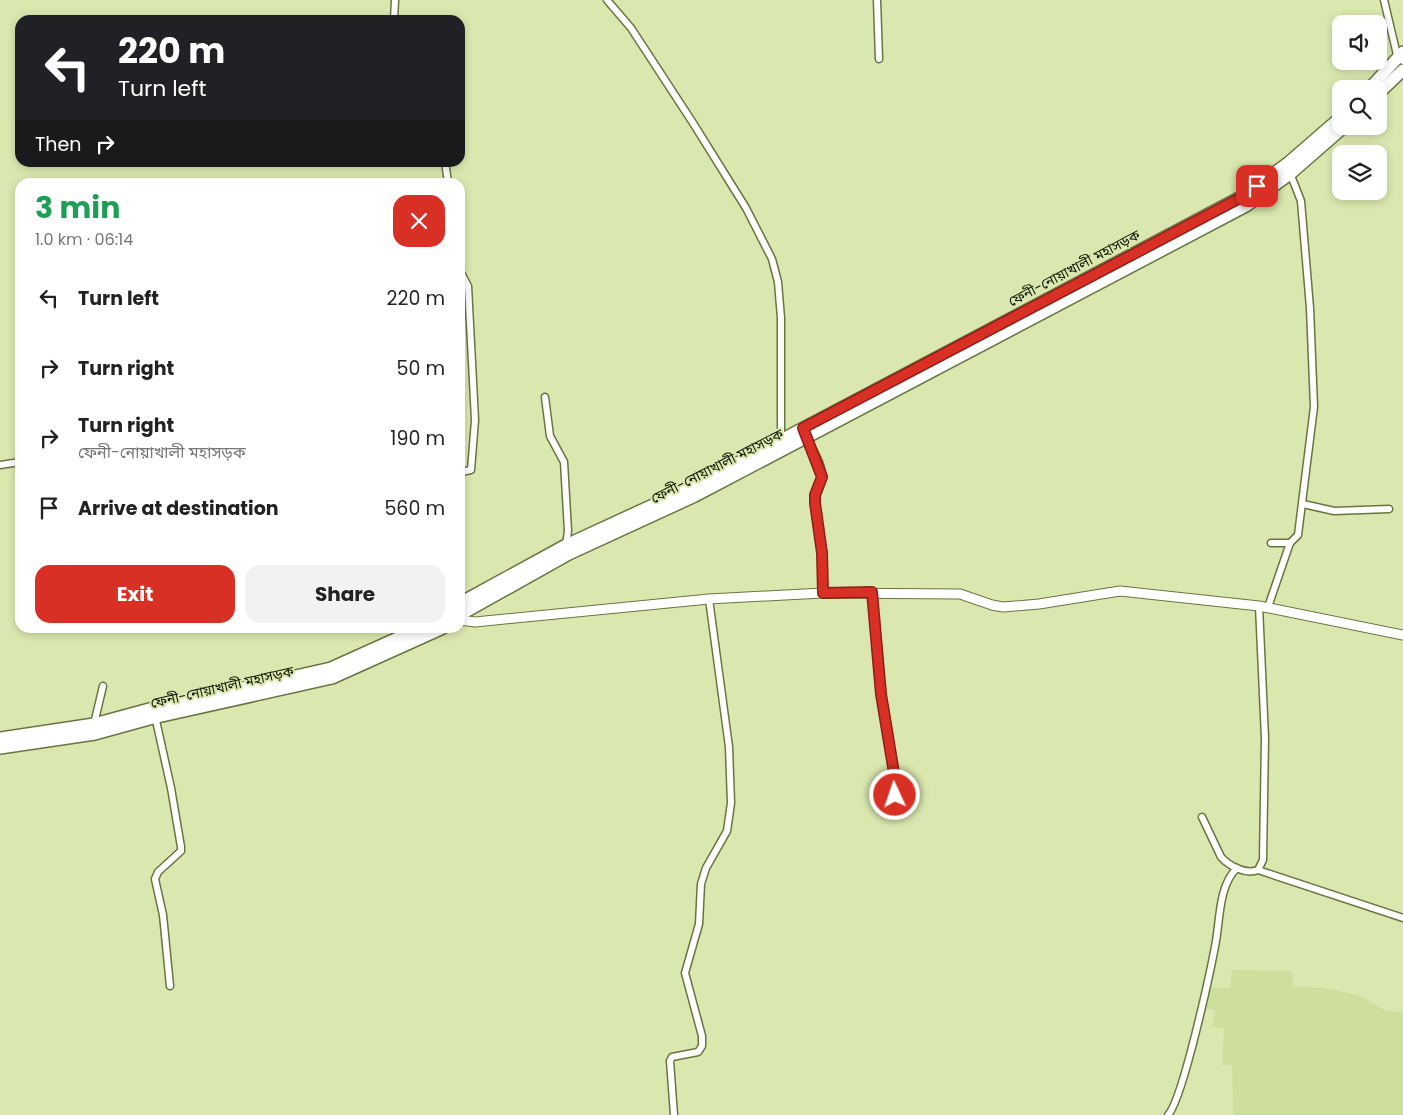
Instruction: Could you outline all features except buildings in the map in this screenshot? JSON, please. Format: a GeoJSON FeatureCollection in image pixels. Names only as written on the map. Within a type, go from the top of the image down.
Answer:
{"type":"FeatureCollection","features":[{"type":"Feature","properties":{"kind":"highway"},"geometry":{"type":"LineString","coordinates":[[1379,80],[1402,60]]}},
{"type":"Feature","properties":{"kind":"highway"},"geometry":{"type":"LineString","coordinates":[[1387,82],[1402,60]]}},
{"type":"Feature","properties":{"kind":"highway","name":"ফেনী-নোয়াখালী মহাসড়ক"},"geometry":{"type":"LineString","coordinates":[[1289,169],[1332,126]]}},
{"type":"Feature","properties":{"kind":"highway","name":"ফেনী-নোয়াখালী মহাসড়ক"},"geometry":{"type":"LineString","coordinates":[[465,612],[569,554],[695,496],[804,433],[1242,197],[1289,169],[1333,135]]}},
{"type":"Feature","properties":{"kind":"highway","name":"ফেনী-নোয়াখালী মহাসড়ক"},"geometry":{"type":"LineString","coordinates":[[465,598],[566,545],[692,487],[781,440],[804,433]]}},
{"type":"Feature","properties":{"kind":"highway","name":"ফেনী-নোয়াখালী মহাসড়ক"},"geometry":{"type":"LineString","coordinates":[[0,738],[94,724],[153,708],[331,668],[409,633]]}},
{"type":"Feature","properties":{"kind":"highway","name":"ফেনী-নোয়াখালী মহাসড়ক"},"geometry":{"type":"LineString","coordinates":[[0,748],[95,734],[154,718],[332,678],[432,633]]}},
{"type":"Feature","properties":{"kind":"main road"},"geometry":{"type":"LineString","coordinates":[[465,621],[475,622],[709,599],[823,593],[960,594],[1003,607],[1039,604],[1120,591],[1263,606],[1403,635]]}},
{"type":"Feature","properties":{"kind":"street"},"geometry":{"type":"LineString","coordinates":[[394,15],[395,0]]}},
{"type":"Feature","properties":{"kind":"street"},"geometry":{"type":"LineString","coordinates":[[607,0],[631,28],[692,123],[746,208],[772,259],[778,282],[781,318],[781,440]]}},
{"type":"Feature","properties":{"kind":"street"},"geometry":{"type":"LineString","coordinates":[[877,0],[880,59]]}},
{"type":"Feature","properties":{"kind":"street"},"geometry":{"type":"LineString","coordinates":[[1384,0],[1402,60]]}},
{"type":"Feature","properties":{"kind":"street"},"geometry":{"type":"LineString","coordinates":[[1258,870],[1263,860],[1265,738],[1263,606],[1290,543],[1298,535],[1314,407],[1310,308],[1301,201],[1289,169]]}},
{"type":"Feature","properties":{"kind":"street"},"geometry":{"type":"LineString","coordinates":[[465,280],[468,286],[475,420],[471,470],[465,471]]}},
{"type":"Feature","properties":{"kind":"street"},"geometry":{"type":"LineString","coordinates":[[545,397],[550,436],[564,462],[568,531],[566,545]]}},
{"type":"Feature","properties":{"kind":"street"},"geometry":{"type":"LineString","coordinates":[[804,433],[821,469],[822,477],[815,495],[815,503],[822,553],[823,593]]}},
{"type":"Feature","properties":{"kind":"street"},"geometry":{"type":"LineString","coordinates":[[0,465],[15,463]]}},
{"type":"Feature","properties":{"kind":"street"},"geometry":{"type":"LineString","coordinates":[[1303,504],[1334,511],[1389,509]]}},
{"type":"Feature","properties":{"kind":"street"},"geometry":{"type":"LineString","coordinates":[[1271,543],[1290,543]]}},
{"type":"Feature","properties":{"kind":"street"},"geometry":{"type":"LineString","coordinates":[[872,592],[881,694],[895,779],[893,815]]}},
{"type":"Feature","properties":{"kind":"street"},"geometry":{"type":"LineString","coordinates":[[674,1115],[670,1062],[672,1058],[698,1052],[702,1046],[702,1036],[685,973],[699,924],[701,884],[706,868],[727,831],[731,803],[729,747],[709,599]]}},
{"type":"Feature","properties":{"kind":"street"},"geometry":{"type":"LineString","coordinates":[[94,724],[103,686]]}},
{"type":"Feature","properties":{"kind":"street"},"geometry":{"type":"LineString","coordinates":[[153,708],[171,788],[181,847],[181,852],[158,872],[155,879],[163,915],[170,986]]}},
{"type":"Feature","properties":{"kind":"street"},"geometry":{"type":"LineString","coordinates":[[1202,817],[1221,857],[1226,863],[1254,872],[1258,870],[1403,918]]}},
{"type":"Feature","properties":{"kind":"street"},"geometry":{"type":"LineString","coordinates":[[1168,1115],[1187,1064],[1216,944],[1225,886],[1230,875],[1237,868]]}},
{"type":"Feature","properties":{"kind":"shaded area"},"geometry":{"type":"Polygon","coordinates":[[[1232,970],[1292,971],[1293,986],[1332,989],[1363,997],[1386,1011],[1403,1012],[1403,1115],[1233,1115],[1232,1065],[1222,1065],[1224,1028],[1212,1027],[1215,1010],[1203,1009],[1208,988],[1230,988],[1232,970]]]}},
{"type":"Feature","properties":{"kind":"route"},"geometry":{"type":"LineString","coordinates":[[895,795],[895,779],[881,694],[872,592],[823,593],[822,553],[815,503],[815,495],[822,477],[821,469],[803,428],[1242,197],[1257,186]]}}]}
